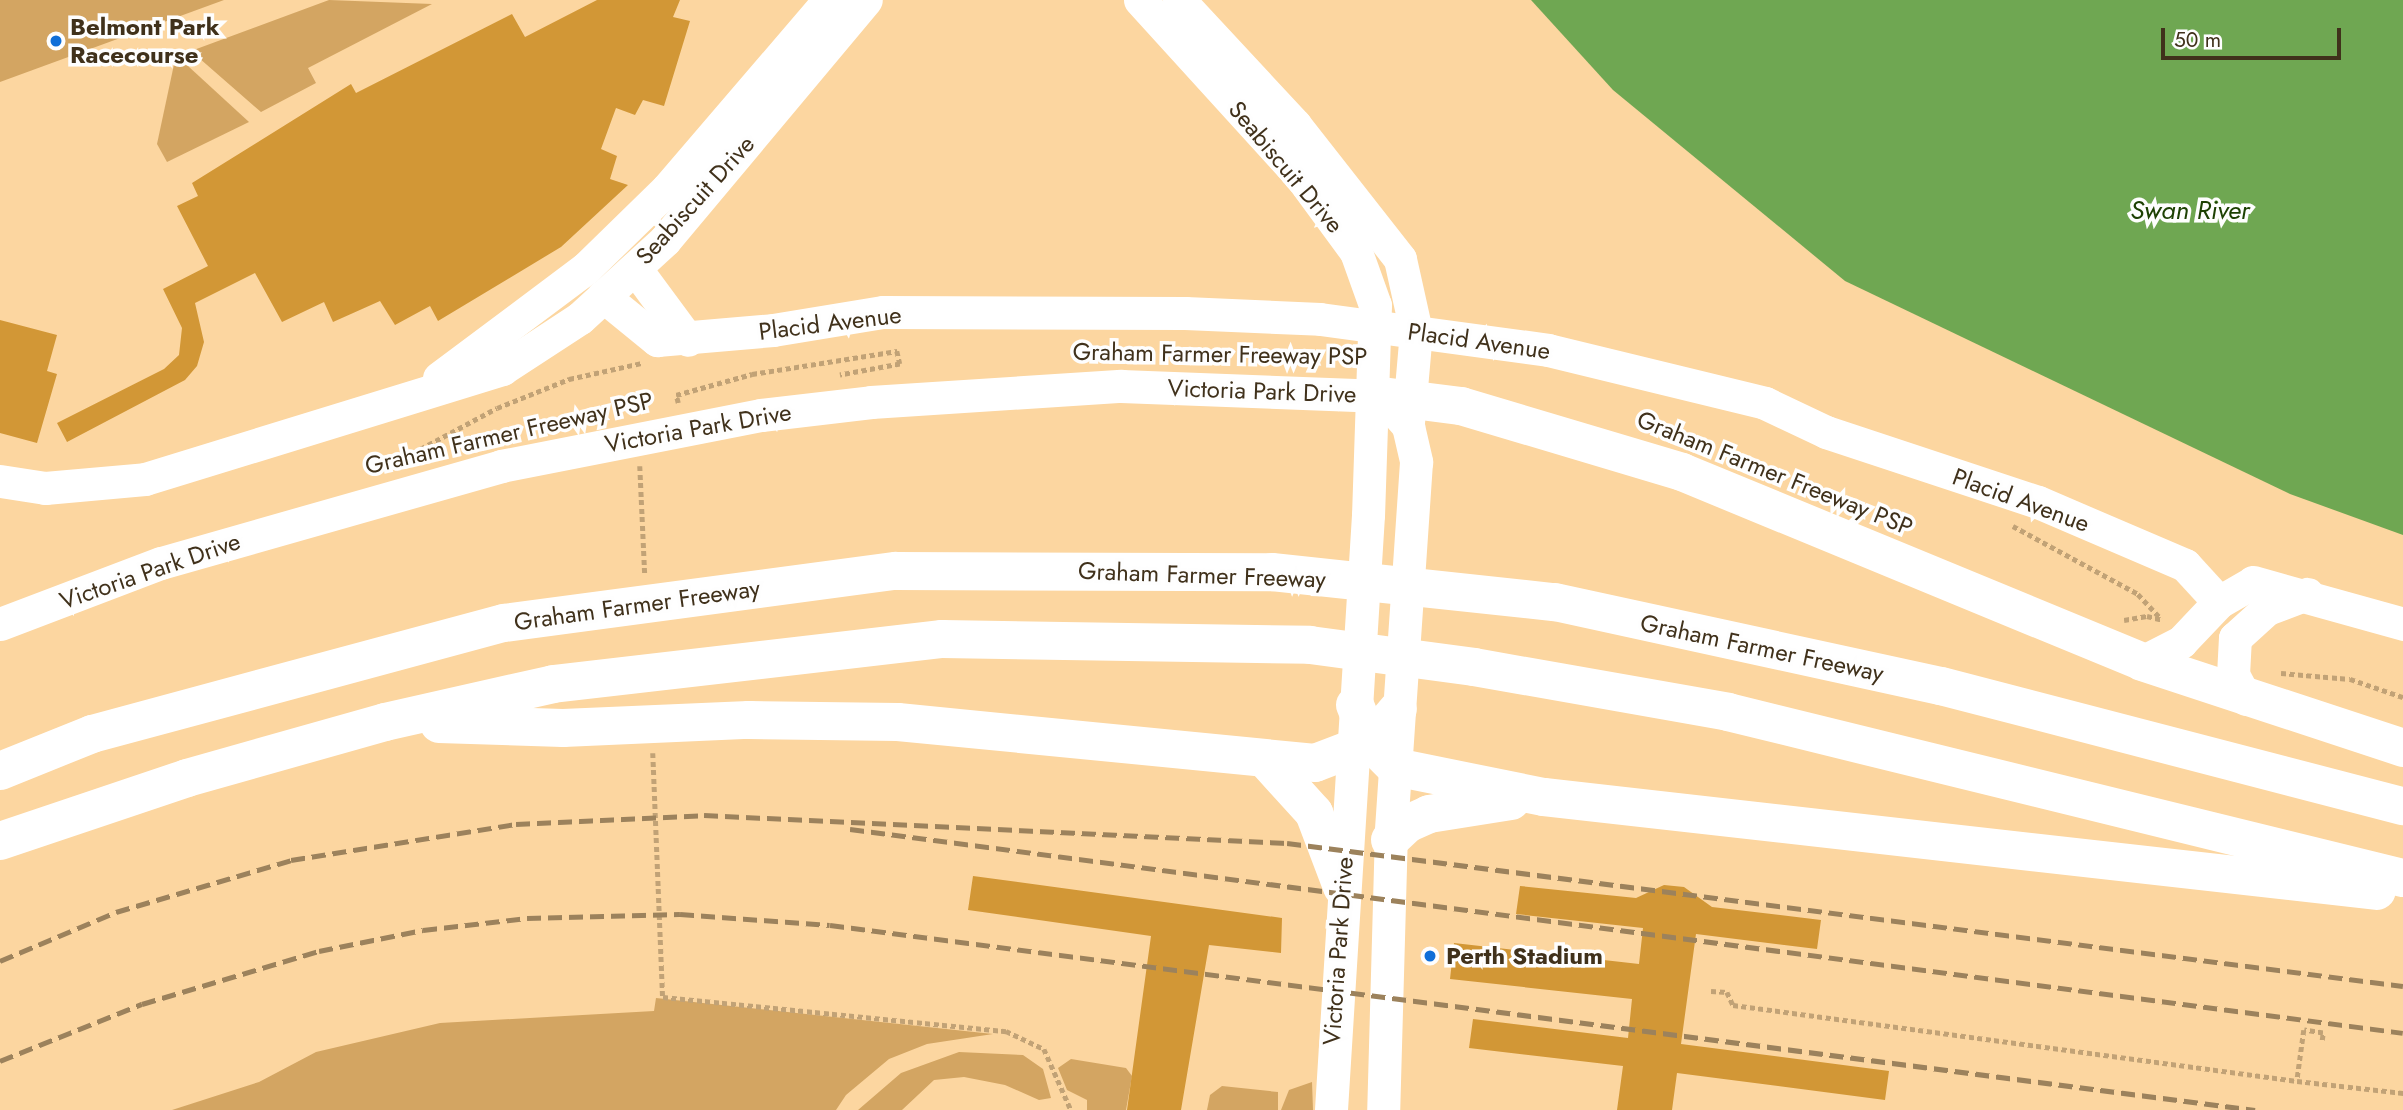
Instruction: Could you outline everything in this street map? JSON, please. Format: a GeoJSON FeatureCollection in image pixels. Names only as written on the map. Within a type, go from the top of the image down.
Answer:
{"type":"FeatureCollection","features":[{"type":"Feature","properties":{"kind":"highway"},"geometry":{"type":"LineString","coordinates":[[1393,405],[1461,406],[1682,472],[2142,662],[2239,682],[2403,748]]}},
{"type":"Feature","properties":{"kind":"highway","name":"Graham Farmer Freeway"},"geometry":{"type":"LineString","coordinates":[[0,771],[92,734],[505,623],[896,571],[1272,572],[1555,602],[1941,687],[2403,806]]}},
{"type":"Feature","properties":{"kind":"highway"},"geometry":{"type":"LineString","coordinates":[[0,841],[187,778],[385,722],[553,684],[942,639],[1310,645],[1728,712],[2403,877]]}},
{"type":"Feature","properties":{"kind":"highway"},"geometry":{"type":"LineString","coordinates":[[1355,705],[1372,754]]}},
{"type":"Feature","properties":{"kind":"highway"},"geometry":{"type":"LineString","coordinates":[[1372,754],[1398,709]]}},
{"type":"Feature","properties":{"kind":"highway"},"geometry":{"type":"LineString","coordinates":[[385,722],[563,728],[750,720],[898,722],[1266,760],[1315,763],[1372,754],[1544,797],[2403,894]]}},
{"type":"Feature","properties":{"kind":"highway"},"geometry":{"type":"LineString","coordinates":[[1266,760],[1333,827],[1342,887]]}},
{"type":"Feature","properties":{"kind":"highway"},"geometry":{"type":"LineString","coordinates":[[1393,834],[1429,814],[1544,797]]}},
{"type":"Feature","properties":{"kind":"street","name":"Seabiscuit Drive"},"geometry":{"type":"LineString","coordinates":[[417,393],[586,268],[667,189],[829,0]]}},
{"type":"Feature","properties":{"kind":"street","name":"Seabiscuit Drive"},"geometry":{"type":"LineString","coordinates":[[0,481],[45,488],[145,479],[279,442],[417,393],[502,369],[603,296],[665,240],[866,0]]}},
{"type":"Feature","properties":{"kind":"street","name":"Seabiscuit Drive"},"geometry":{"type":"LineString","coordinates":[[1140,0],[1301,177],[1356,252],[1375,305],[1393,405]]}},
{"type":"Feature","properties":{"kind":"street","name":"Seabiscuit Drive"},"geometry":{"type":"LineString","coordinates":[[1179,0],[1364,206],[1400,259],[1415,309],[1369,501]]}},
{"type":"Feature","properties":{"kind":"street"},"geometry":{"type":"LineString","coordinates":[[635,268],[688,340]]}},
{"type":"Feature","properties":{"kind":"street","name":"Placid Avenue"},"geometry":{"type":"LineString","coordinates":[[603,296],[657,340],[688,340],[883,312],[1185,313],[1320,319],[1548,350],[1765,403],[1826,432],[2038,502],[2185,565],[2219,602]]}},
{"type":"Feature","properties":{"kind":"street","name":"Victoria Park Drive"},"geometry":{"type":"LineString","coordinates":[[0,624],[161,564],[424,487],[640,436],[761,415],[871,402],[1121,386],[1393,405]]}},
{"type":"Feature","properties":{"kind":"street"},"geometry":{"type":"LineString","coordinates":[[1355,705],[1369,501],[1393,405]]}},
{"type":"Feature","properties":{"kind":"street"},"geometry":{"type":"LineString","coordinates":[[1393,405],[1416,462],[1398,709]]}},
{"type":"Feature","properties":{"kind":"street"},"geometry":{"type":"LineString","coordinates":[[2142,662],[2181,642],[2219,602],[2253,582],[2307,594],[2403,624]]}},
{"type":"Feature","properties":{"kind":"street"},"geometry":{"type":"LineString","coordinates":[[2239,682],[2235,638],[2245,624],[2307,594]]}},
{"type":"Feature","properties":{"kind":"street","name":"Victoria Park Drive"},"geometry":{"type":"LineString","coordinates":[[1333,827],[1372,754]]}},
{"type":"Feature","properties":{"kind":"street","name":"Victoria Park Drive"},"geometry":{"type":"LineString","coordinates":[[1372,754],[1393,834],[1383,1110]]}},
{"type":"Feature","properties":{"kind":"street","name":"Victoria Park Drive"},"geometry":{"type":"LineString","coordinates":[[1331,1108],[1342,887]]}},
{"type":"Feature","properties":{"kind":"path"},"geometry":{"type":"LineString","coordinates":[[680,411],[676,395],[752,374]]}},
{"type":"Feature","properties":{"kind":"path"},"geometry":{"type":"LineString","coordinates":[[2116,622],[2157,617],[2181,642]]}},
{"type":"Feature","properties":{"kind":"path"},"geometry":{"type":"LineString","coordinates":[[2239,682],[2350,679],[2403,696]]}},
{"type":"Feature","properties":{"kind":"path"},"geometry":{"type":"LineString","coordinates":[[1711,991],[1727,992],[1732,1005],[2403,1093]]}},
{"type":"Feature","properties":{"kind":"path"},"geometry":{"type":"LineString","coordinates":[[2297,1081],[2304,1030],[2323,1033],[2322,1040]]}},
{"type":"Feature","properties":{"kind":"path"},"geometry":{"type":"LineString","coordinates":[[1006,1031],[1044,1049],[1071,1110]]}},
{"type":"Feature","properties":{"kind":"shaded area","name":"Belmont Park Racecourse"},"geometry":{"type":"Polygon","coordinates":[[[0,0],[224,0],[0,82],[0,0]]]}},
{"type":"Feature","properties":{"kind":"shaded area"},"geometry":{"type":"Polygon","coordinates":[[[329,0],[432,4],[308,68],[316,83],[261,112],[191,51],[329,0]]]}},
{"type":"Feature","properties":{"kind":"shaded area"},"geometry":{"type":"Polygon","coordinates":[[[176,55],[249,122],[167,162],[157,144],[176,55]]]}},
{"type":"Feature","properties":{"kind":"shaded area"},"geometry":{"type":"Polygon","coordinates":[[[656,998],[993,1034],[927,1044],[889,1059],[846,1095],[836,1110],[172,1110],[259,1082],[316,1052],[440,1023],[654,1011],[656,998]]]}},
{"type":"Feature","properties":{"kind":"shaded area"},"geometry":{"type":"Polygon","coordinates":[[[959,1052],[1023,1055],[1043,1069],[1051,1098],[1039,1100],[1005,1085],[964,1077],[934,1080],[902,1110],[858,1110],[901,1073],[959,1052]]]}},
{"type":"Feature","properties":{"kind":"shaded area"},"geometry":{"type":"Polygon","coordinates":[[[1071,1059],[1126,1068],[1132,1076],[1126,1110],[1087,1110],[1087,1100],[1067,1090],[1058,1068],[1071,1059]]]}},
{"type":"Feature","properties":{"kind":"shaded area"},"geometry":{"type":"Polygon","coordinates":[[[1312,1082],[1313,1110],[1281,1110],[1289,1090],[1312,1082]]]}},
{"type":"Feature","properties":{"kind":"shaded area"},"geometry":{"type":"Polygon","coordinates":[[[1222,1086],[1278,1092],[1278,1110],[1207,1110],[1210,1095],[1222,1086]]]}},
{"type":"Feature","properties":{"kind":"water","name":"Swan River"},"geometry":{"type":"Polygon","coordinates":[[[1531,0],[2403,0],[2403,535],[2290,494],[1845,281],[1613,90],[1531,0]]]}},
{"type":"Feature","properties":{"kind":"building"},"geometry":{"type":"Polygon","coordinates":[[[597,0],[680,0],[673,17],[690,21],[664,106],[643,100],[635,115],[616,108],[601,149],[617,156],[610,179],[628,185],[561,247],[438,321],[430,306],[395,325],[380,301],[333,322],[324,302],[282,322],[255,273],[195,303],[204,342],[197,366],[185,380],[67,442],[57,423],[164,369],[179,355],[182,328],[163,289],[208,266],[177,206],[198,196],[192,183],[351,84],[356,93],[512,14],[525,37],[597,0]]]}},
{"type":"Feature","properties":{"kind":"building"},"geometry":{"type":"Polygon","coordinates":[[[0,320],[57,335],[47,371],[57,374],[37,443],[0,433],[0,320]]]}},
{"type":"Feature","properties":{"kind":"building"},"geometry":{"type":"Polygon","coordinates":[[[973,876],[1282,918],[1281,953],[1209,945],[1181,1110],[1127,1110],[1151,936],[968,910],[973,876]]]}},
{"type":"Feature","properties":{"kind":"building"},"geometry":{"type":"Polygon","coordinates":[[[1664,885],[1684,887],[1712,907],[1821,920],[1817,949],[1696,934],[1681,1044],[1889,1071],[1885,1100],[1677,1073],[1672,1110],[1617,1110],[1623,1066],[1469,1048],[1473,1019],[1628,1038],[1632,999],[1450,979],[1454,943],[1639,964],[1643,928],[1516,914],[1520,886],[1636,898],[1664,885]]]}},
{"type":"Feature","properties":{"kind":"railway"},"geometry":{"type":"LineString","coordinates":[[0,961],[116,912],[291,860],[516,824],[704,815],[1287,843],[2403,986]]}},
{"type":"Feature","properties":{"kind":"railway"},"geometry":{"type":"LineString","coordinates":[[850,829],[2403,1033]]}},
{"type":"Feature","properties":{"kind":"railway"},"geometry":{"type":"LineString","coordinates":[[0,1061],[142,1004],[319,951],[423,930],[527,918],[680,914],[830,925],[2255,1110]]}},
{"type":"Feature","properties":{"kind":"place","name":"Belmont Park Racecourse"},"geometry":{"type":"Point","coordinates":[56,41]}},
{"type":"Feature","properties":{"kind":"place","name":"Perth Stadium"},"geometry":{"type":"Point","coordinates":[1430,956]}}]}
